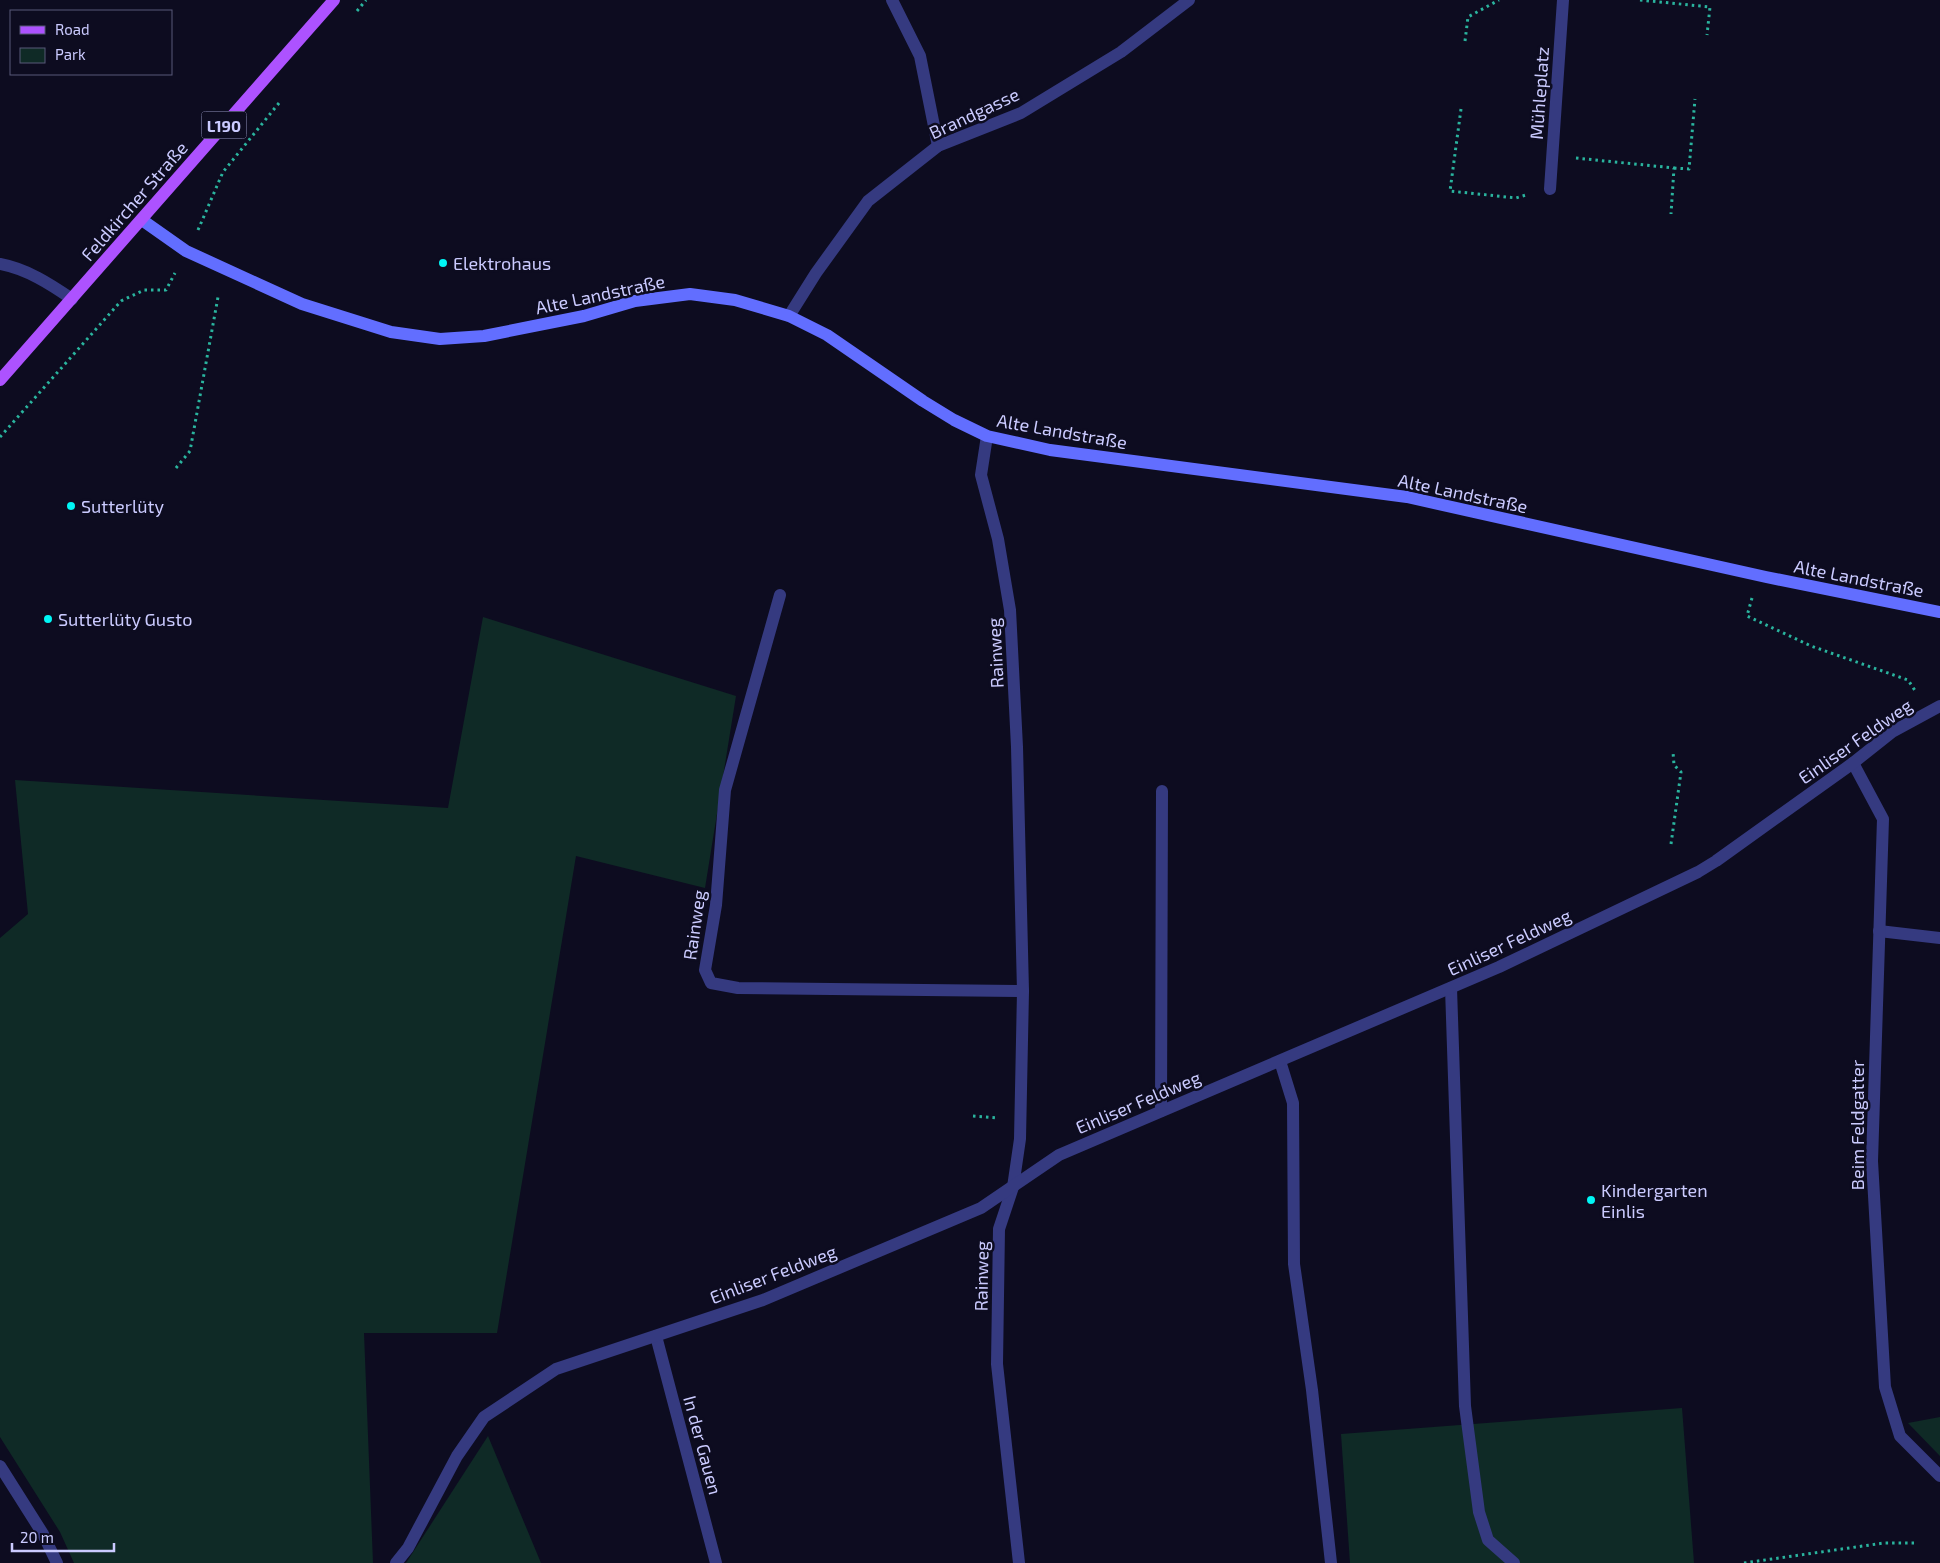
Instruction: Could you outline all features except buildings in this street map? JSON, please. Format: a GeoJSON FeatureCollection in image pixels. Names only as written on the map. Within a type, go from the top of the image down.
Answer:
{"type":"FeatureCollection","features":[{"type":"Feature","properties":{"kind":"main road","name":"Feldkircher Straße"},"geometry":{"type":"LineString","coordinates":[[0,380],[334,0]]}},
{"type":"Feature","properties":{"kind":"main road","name":"Alte Landstraße"},"geometry":{"type":"LineString","coordinates":[[142,220],[186,251],[302,304],[391,332],[440,339],[484,336],[584,316],[635,301],[690,294],[735,300],[789,316],[827,335],[954,420],[987,436],[1050,450],[1407,497],[1766,577],[1940,612]]}},
{"type":"Feature","properties":{"kind":"street"},"geometry":{"type":"LineString","coordinates":[[892,0],[920,56],[938,146]]}},
{"type":"Feature","properties":{"kind":"street","name":"Brandgasse"},"geometry":{"type":"LineString","coordinates":[[789,316],[816,273],[868,201],[938,146],[1021,113],[1121,52],[1189,0]]}},
{"type":"Feature","properties":{"kind":"street","name":"Mühleplatz"},"geometry":{"type":"LineString","coordinates":[[1550,188],[1563,0]]}},
{"type":"Feature","properties":{"kind":"street"},"geometry":{"type":"LineString","coordinates":[[0,264],[18,269],[45,281],[72,299]]}},
{"type":"Feature","properties":{"kind":"street","name":"Rainweg"},"geometry":{"type":"LineString","coordinates":[[987,436],[981,475],[998,539],[1010,610],[1017,739],[1023,991],[1020,1139],[1013,1187],[999,1229],[997,1364],[1019,1563]]}},
{"type":"Feature","properties":{"kind":"street","name":"Rainweg"},"geometry":{"type":"LineString","coordinates":[[780,595],[725,790],[716,905],[705,970],[711,983],[738,988],[1023,991]]}},
{"type":"Feature","properties":{"kind":"street","name":"Einliser Feldweg"},"geometry":{"type":"LineString","coordinates":[[396,1563],[408,1548],[457,1456],[484,1417],[556,1370],[763,1300],[981,1208],[1059,1155],[1499,967],[1698,872],[1853,763],[1892,732],[1940,706]]}},
{"type":"Feature","properties":{"kind":"street","name":"Beim Feldgatter"},"geometry":{"type":"LineString","coordinates":[[1853,763],[1883,819],[1872,1161],[1885,1387],[1900,1436],[1940,1476]]}},
{"type":"Feature","properties":{"kind":"street"},"geometry":{"type":"LineString","coordinates":[[1161,1111],[1162,791]]}},
{"type":"Feature","properties":{"kind":"street"},"geometry":{"type":"LineString","coordinates":[[1879,931],[1940,938]]}},
{"type":"Feature","properties":{"kind":"street"},"geometry":{"type":"LineString","coordinates":[[1451,988],[1465,1406],[1479,1512],[1482,1522],[1488,1540],[1514,1563]]}},
{"type":"Feature","properties":{"kind":"street"},"geometry":{"type":"LineString","coordinates":[[1280,1061],[1293,1104],[1294,1264],[1312,1390],[1331,1563]]}},
{"type":"Feature","properties":{"kind":"street","name":"In der Gauen"},"geometry":{"type":"LineString","coordinates":[[656,1336],[716,1563]]}},
{"type":"Feature","properties":{"kind":"street"},"geometry":{"type":"LineString","coordinates":[[0,1466],[43,1534],[57,1563]]}},
{"type":"Feature","properties":{"kind":"path"},"geometry":{"type":"LineString","coordinates":[[356,12],[366,0]]}},
{"type":"Feature","properties":{"kind":"path"},"geometry":{"type":"LineString","coordinates":[[1465,41],[1468,17],[1499,0]]}},
{"type":"Feature","properties":{"kind":"path"},"geometry":{"type":"LineString","coordinates":[[1640,0],[1710,7],[1707,35]]}},
{"type":"Feature","properties":{"kind":"path"},"geometry":{"type":"LineString","coordinates":[[206,214],[224,172],[282,98]]}},
{"type":"Feature","properties":{"kind":"path"},"geometry":{"type":"LineString","coordinates":[[1552,156],[1689,169],[1695,99]]}},
{"type":"Feature","properties":{"kind":"path"},"geometry":{"type":"LineString","coordinates":[[1461,109],[1450,191],[1516,198],[1550,188]]}},
{"type":"Feature","properties":{"kind":"path"},"geometry":{"type":"LineString","coordinates":[[1671,214],[1674,168]]}},
{"type":"Feature","properties":{"kind":"path"},"geometry":{"type":"LineString","coordinates":[[0,437],[121,301],[144,290],[166,290]]}},
{"type":"Feature","properties":{"kind":"path"},"geometry":{"type":"LineString","coordinates":[[176,468],[190,451],[218,297]]}},
{"type":"Feature","properties":{"kind":"path"},"geometry":{"type":"LineString","coordinates":[[1752,598],[1747,616],[1812,646],[1908,680],[1916,692]]}},
{"type":"Feature","properties":{"kind":"path"},"geometry":{"type":"LineString","coordinates":[[1671,844],[1681,772],[1674,765],[1673,752]]}},
{"type":"Feature","properties":{"kind":"path"},"geometry":{"type":"LineString","coordinates":[[1744,1563],[1884,1543],[1914,1543]]}},
{"type":"Feature","properties":{"kind":"green space"},"geometry":{"type":"Polygon","coordinates":[[[483,617],[736,696],[705,888],[576,856],[497,1333],[364,1333],[373,1563],[74,1563],[60,1532],[0,1437],[0,938],[28,914],[15,780],[448,808],[483,617]]]}},
{"type":"Feature","properties":{"kind":"green space"},"geometry":{"type":"Polygon","coordinates":[[[1682,1408],[1694,1563],[1350,1563],[1341,1434],[1682,1408]]]}},
{"type":"Feature","properties":{"kind":"green space"},"geometry":{"type":"Polygon","coordinates":[[[1940,1417],[1940,1456],[1908,1423],[1940,1417]]]}},
{"type":"Feature","properties":{"kind":"green space"},"geometry":{"type":"Polygon","coordinates":[[[488,1436],[541,1563],[406,1563],[488,1436]]]}},
{"type":"Feature","properties":{"kind":"place","name":"Elektrohaus"},"geometry":{"type":"Point","coordinates":[443,263]}},
{"type":"Feature","properties":{"kind":"place","name":"Sutterlüty"},"geometry":{"type":"Point","coordinates":[71,506]}},
{"type":"Feature","properties":{"kind":"place","name":"Sutterlüty Gusto"},"geometry":{"type":"Point","coordinates":[48,619]}},
{"type":"Feature","properties":{"kind":"place","name":"Kindergarten Einlis"},"geometry":{"type":"Point","coordinates":[1591,1200]}}]}
